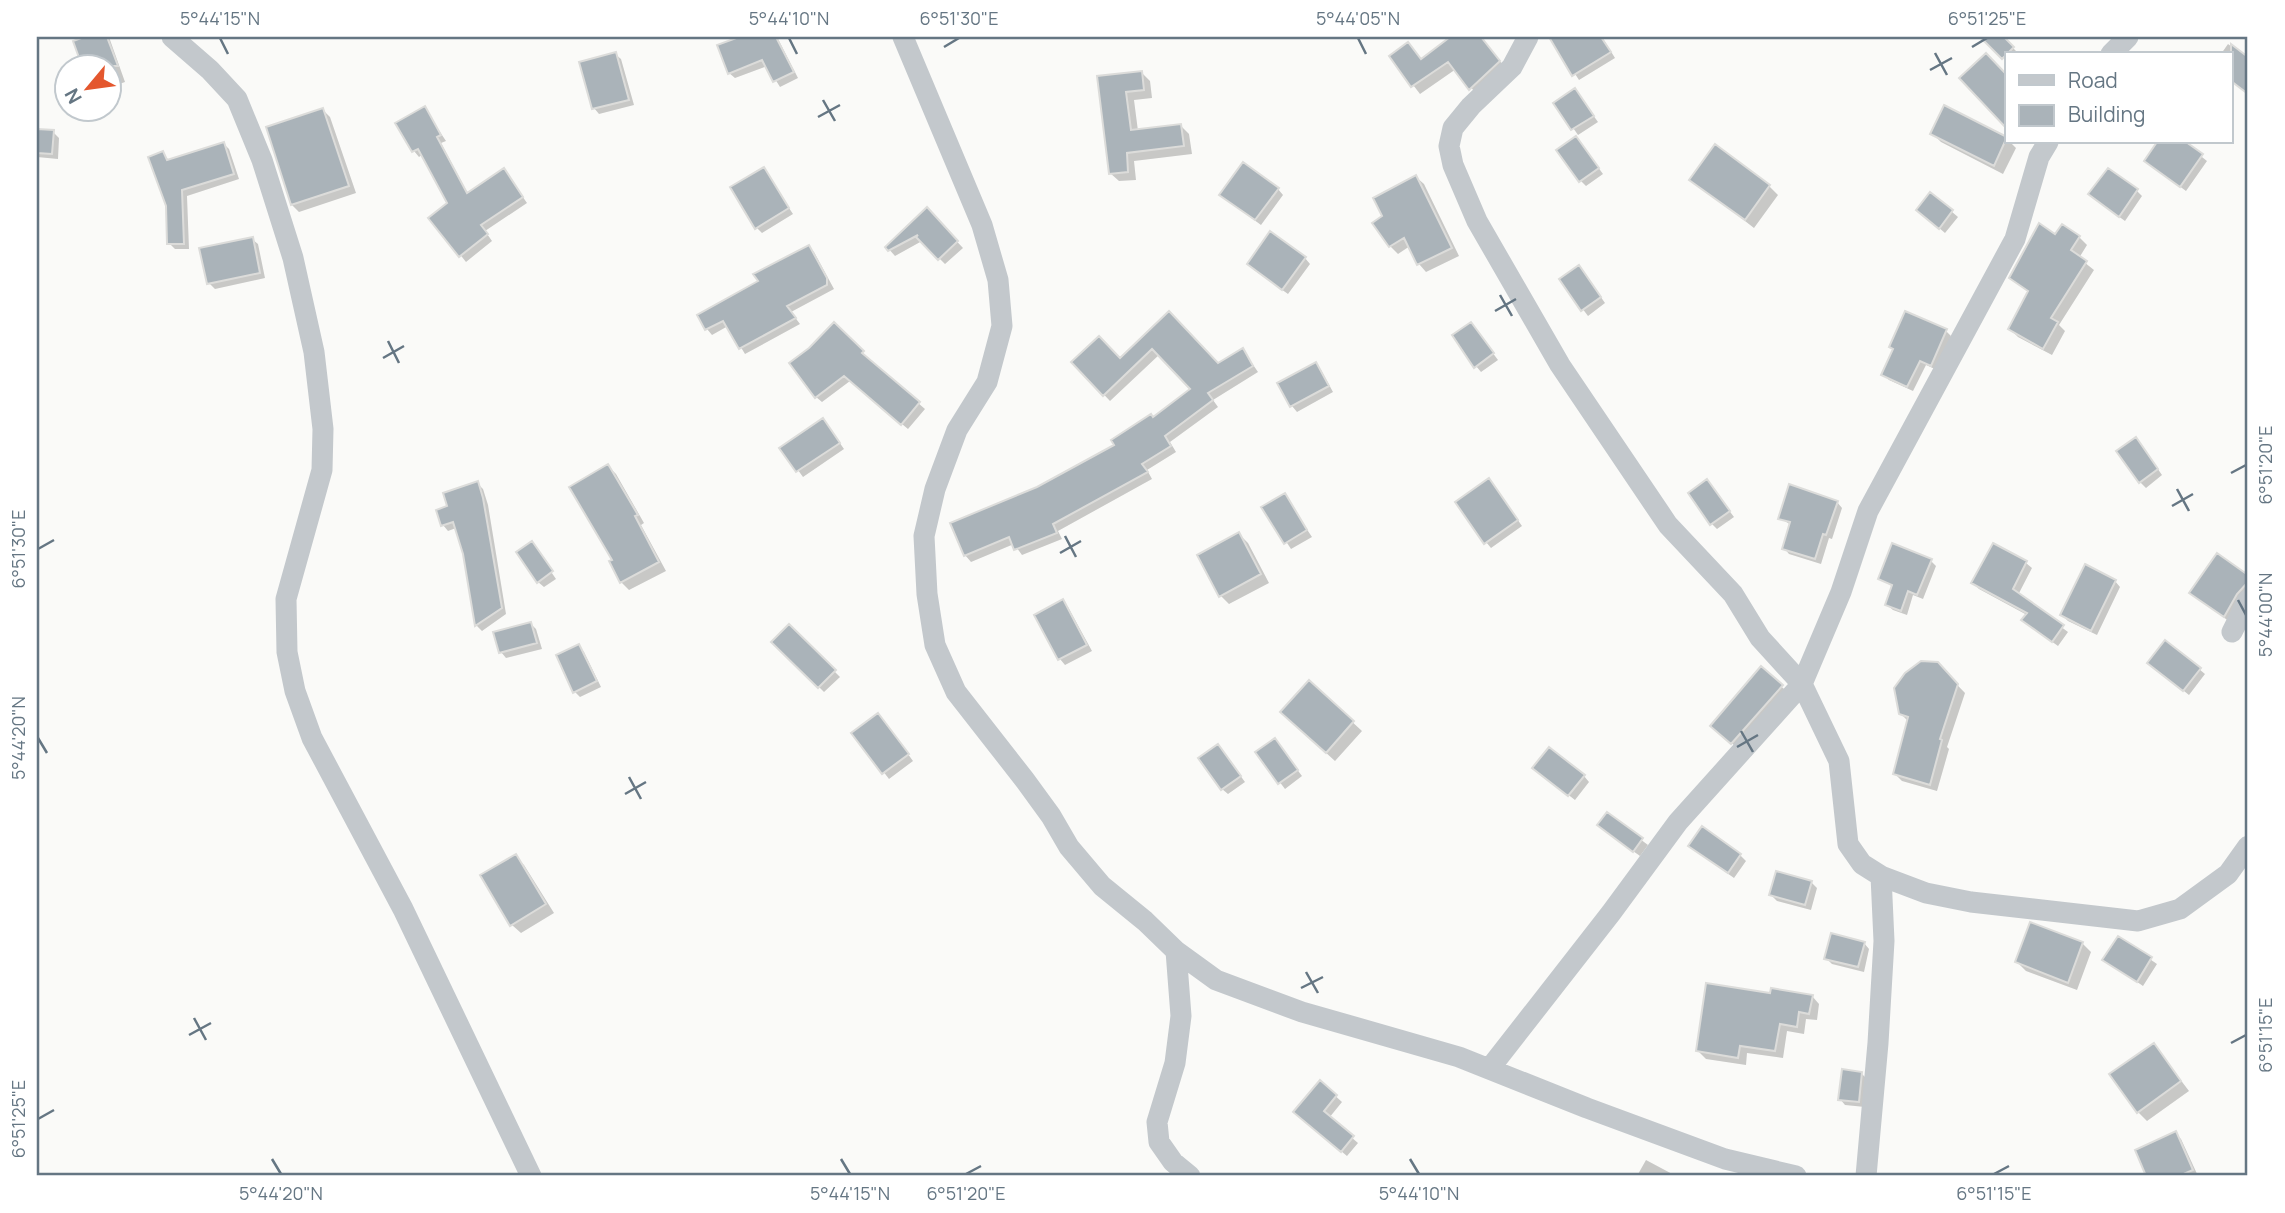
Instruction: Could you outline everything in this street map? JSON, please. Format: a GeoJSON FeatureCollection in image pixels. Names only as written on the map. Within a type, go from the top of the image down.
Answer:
{"type":"FeatureCollection","features":[{"type":"Feature","properties":{"kind":"street"},"geometry":{"type":"LineString","coordinates":[[172,37],[210,70],[237,99],[262,160],[285,234],[314,352],[323,429],[322,470],[286,599],[287,652],[295,691],[312,738],[403,909],[531,1176]]}},
{"type":"Feature","properties":{"kind":"street"},"geometry":{"type":"LineString","coordinates":[[903,37],[982,225],[998,280],[1002,326],[987,382],[957,430],[935,489],[924,536],[927,594],[935,645],[956,692],[1051,816],[1069,847],[1102,886],[1176,951],[1216,980],[1302,1012],[1490,1068],[1587,1108],[1725,1159],[1796,1176]]}},
{"type":"Feature","properties":{"kind":"street"},"geometry":{"type":"LineString","coordinates":[[1528,37],[1512,66],[1471,106],[1453,128],[1449,146],[1457,176],[1477,221],[1560,365],[1668,525],[1733,594],[1760,638],[1802,684],[1839,761],[1848,844],[1862,864],[1881,876],[1926,893],[1971,902],[2138,921],[2180,909],[2228,874],[2248,846]]}},
{"type":"Feature","properties":{"kind":"street"},"geometry":{"type":"LineString","coordinates":[[2113,52],[2127,37]]}},
{"type":"Feature","properties":{"kind":"street"},"geometry":{"type":"LineString","coordinates":[[1490,1068],[1678,822],[1802,684],[1841,592],[1868,511],[2015,239],[2039,157],[2047,144]]}},
{"type":"Feature","properties":{"kind":"street"},"geometry":{"type":"LineString","coordinates":[[2232,632],[2248,600]]}},
{"type":"Feature","properties":{"kind":"street"},"geometry":{"type":"LineString","coordinates":[[1866,1176],[1884,941],[1881,876]]}},
{"type":"Feature","properties":{"kind":"street"},"geometry":{"type":"LineString","coordinates":[[1176,951],[1180,1027],[1175,1063],[1157,1122],[1159,1142],[1172,1162],[1190,1176]]}},
{"type":"Feature","properties":{"kind":"building"},"geometry":{"type":"Polygon","coordinates":[[[84,37],[107,37],[113,52],[77,52],[73,41],[84,37]]]}},
{"type":"Feature","properties":{"kind":"building"},"geometry":{"type":"Polygon","coordinates":[[[739,37],[776,37],[794,72],[773,82],[762,60],[728,74],[717,45],[739,37]]]}},
{"type":"Feature","properties":{"kind":"building"},"geometry":{"type":"Polygon","coordinates":[[[1450,37],[1481,37],[1500,61],[1469,90],[1448,62],[1411,87],[1389,56],[1408,42],[1421,59],[1450,37]]]}},
{"type":"Feature","properties":{"kind":"building"},"geometry":{"type":"Polygon","coordinates":[[[1549,37],[1601,37],[1611,52],[1572,76],[1549,37]]]}},
{"type":"Feature","properties":{"kind":"building"},"geometry":{"type":"Polygon","coordinates":[[[1980,37],[2004,37],[2014,47],[2005,52],[2002,59],[1980,37]]]}},
{"type":"Feature","properties":{"kind":"building"},"geometry":{"type":"Polygon","coordinates":[[[2231,44],[2248,57],[2248,94],[2232,82],[2231,44]]]}},
{"type":"Feature","properties":{"kind":"building"},"geometry":{"type":"Polygon","coordinates":[[[616,52],[629,100],[592,109],[579,62],[616,52]]]}},
{"type":"Feature","properties":{"kind":"building"},"geometry":{"type":"Polygon","coordinates":[[[1986,53],[2005,73],[2005,127],[1959,78],[1986,53]]]}},
{"type":"Feature","properties":{"kind":"building"},"geometry":{"type":"Polygon","coordinates":[[[1142,71],[1144,90],[1126,92],[1131,130],[1181,124],[1184,146],[1127,153],[1128,172],[1109,174],[1097,76],[1142,71]]]}},
{"type":"Feature","properties":{"kind":"building"},"geometry":{"type":"Polygon","coordinates":[[[1575,88],[1594,116],[1571,130],[1553,103],[1575,88]]]}},
{"type":"Feature","properties":{"kind":"building"},"geometry":{"type":"Polygon","coordinates":[[[1944,105],[2005,136],[2005,141],[1994,166],[1930,134],[1944,105]]]}},
{"type":"Feature","properties":{"kind":"building"},"geometry":{"type":"Polygon","coordinates":[[[425,106],[441,135],[437,137],[467,193],[504,168],[523,197],[481,225],[488,234],[459,257],[428,218],[447,203],[418,149],[412,152],[395,123],[425,106]]]}},
{"type":"Feature","properties":{"kind":"building"},"geometry":{"type":"Polygon","coordinates":[[[323,108],[349,186],[291,205],[266,127],[323,108]]]}},
{"type":"Feature","properties":{"kind":"building"},"geometry":{"type":"Polygon","coordinates":[[[37,129],[54,130],[52,154],[37,153],[37,129]]]}},
{"type":"Feature","properties":{"kind":"building"},"geometry":{"type":"Polygon","coordinates":[[[1576,136],[1599,168],[1579,182],[1556,150],[1576,136]]]}},
{"type":"Feature","properties":{"kind":"building"},"geometry":{"type":"Polygon","coordinates":[[[224,142],[234,174],[182,190],[184,244],[167,244],[166,206],[148,157],[163,151],[167,160],[224,142]]]}},
{"type":"Feature","properties":{"kind":"building"},"geometry":{"type":"Polygon","coordinates":[[[1715,144],[1770,185],[1745,220],[1689,180],[1715,144]]]}},
{"type":"Feature","properties":{"kind":"building"},"geometry":{"type":"Polygon","coordinates":[[[2156,144],[2189,144],[2203,154],[2180,187],[2144,161],[2156,144]]]}},
{"type":"Feature","properties":{"kind":"building"},"geometry":{"type":"Polygon","coordinates":[[[1243,162],[1279,188],[1255,220],[1219,195],[1243,162]]]}},
{"type":"Feature","properties":{"kind":"building"},"geometry":{"type":"Polygon","coordinates":[[[764,167],[789,208],[755,229],[730,187],[764,167]]]}},
{"type":"Feature","properties":{"kind":"building"},"geometry":{"type":"Polygon","coordinates":[[[2108,168],[2138,189],[2119,217],[2088,194],[2108,168]]]}},
{"type":"Feature","properties":{"kind":"building"},"geometry":{"type":"Polygon","coordinates":[[[1416,175],[1452,248],[1417,265],[1404,238],[1389,247],[1372,223],[1382,216],[1373,198],[1416,175]]]}},
{"type":"Feature","properties":{"kind":"building"},"geometry":{"type":"Polygon","coordinates":[[[1930,192],[1953,210],[1939,229],[1916,210],[1930,192]]]}},
{"type":"Feature","properties":{"kind":"building"},"geometry":{"type":"Polygon","coordinates":[[[927,207],[958,241],[938,260],[916,237],[918,235],[888,251],[885,247],[927,207]]]}},
{"type":"Feature","properties":{"kind":"building"},"geometry":{"type":"Polygon","coordinates":[[[2039,223],[2055,234],[2062,224],[2080,236],[2071,250],[2087,261],[2051,318],[2058,322],[2043,349],[2008,329],[2028,291],[2009,278],[2039,223]]]}},
{"type":"Feature","properties":{"kind":"building"},"geometry":{"type":"Polygon","coordinates":[[[1270,231],[1306,257],[1282,290],[1247,264],[1270,231]]]}},
{"type":"Feature","properties":{"kind":"building"},"geometry":{"type":"Polygon","coordinates":[[[253,237],[260,273],[207,284],[199,248],[253,237]]]}},
{"type":"Feature","properties":{"kind":"building"},"geometry":{"type":"Polygon","coordinates":[[[809,245],[827,278],[827,285],[787,306],[796,318],[739,349],[723,321],[705,330],[697,315],[758,281],[753,274],[809,245]]]}},
{"type":"Feature","properties":{"kind":"building"},"geometry":{"type":"Polygon","coordinates":[[[1579,265],[1601,297],[1581,311],[1559,279],[1579,265]]]}},
{"type":"Feature","properties":{"kind":"building"},"geometry":{"type":"Polygon","coordinates":[[[1169,311],[1218,363],[1243,348],[1253,366],[1208,393],[1213,400],[1165,436],[1171,446],[1142,464],[1148,472],[1053,524],[1057,533],[1014,550],[1009,537],[964,556],[950,523],[1037,487],[1114,445],[1111,440],[1151,414],[1153,417],[1190,389],[1152,349],[1103,396],[1071,362],[1099,336],[1120,358],[1169,311]]]}},
{"type":"Feature","properties":{"kind":"building"},"geometry":{"type":"Polygon","coordinates":[[[1905,311],[1947,329],[1931,366],[1920,361],[1907,387],[1881,375],[1893,349],[1889,347],[1905,311]]]}},
{"type":"Feature","properties":{"kind":"building"},"geometry":{"type":"Polygon","coordinates":[[[834,322],[864,351],[862,353],[920,402],[901,425],[844,376],[815,398],[789,363],[809,348],[834,322]]]}},
{"type":"Feature","properties":{"kind":"building"},"geometry":{"type":"Polygon","coordinates":[[[1471,322],[1494,353],[1474,368],[1452,335],[1471,322]]]}},
{"type":"Feature","properties":{"kind":"building"},"geometry":{"type":"Polygon","coordinates":[[[1316,362],[1329,386],[1290,407],[1277,383],[1316,362]]]}},
{"type":"Feature","properties":{"kind":"building"},"geometry":{"type":"Polygon","coordinates":[[[823,418],[840,443],[796,472],[779,448],[823,418]]]}},
{"type":"Feature","properties":{"kind":"building"},"geometry":{"type":"Polygon","coordinates":[[[2136,437],[2158,469],[2139,483],[2116,451],[2136,437]]]}},
{"type":"Feature","properties":{"kind":"building"},"geometry":{"type":"Polygon","coordinates":[[[608,464],[638,515],[635,516],[659,562],[620,583],[609,561],[612,560],[569,487],[608,464]]]}},
{"type":"Feature","properties":{"kind":"building"},"geometry":{"type":"Polygon","coordinates":[[[1489,478],[1518,520],[1484,544],[1455,502],[1489,478]]]}},
{"type":"Feature","properties":{"kind":"building"},"geometry":{"type":"Polygon","coordinates":[[[1707,479],[1730,511],[1710,525],[1688,493],[1707,479]]]}},
{"type":"Feature","properties":{"kind":"building"},"geometry":{"type":"Polygon","coordinates":[[[478,481],[502,608],[475,626],[463,554],[453,522],[441,526],[436,510],[447,506],[443,493],[478,481]]]}},
{"type":"Feature","properties":{"kind":"building"},"geometry":{"type":"Polygon","coordinates":[[[1789,484],[1838,501],[1815,559],[1782,549],[1790,522],[1778,519],[1789,484]]]}},
{"type":"Feature","properties":{"kind":"building"},"geometry":{"type":"Polygon","coordinates":[[[1285,493],[1307,530],[1284,544],[1261,507],[1285,493]]]}},
{"type":"Feature","properties":{"kind":"building"},"geometry":{"type":"Polygon","coordinates":[[[1239,532],[1261,574],[1219,597],[1197,555],[1239,532]]]}},
{"type":"Feature","properties":{"kind":"building"},"geometry":{"type":"Polygon","coordinates":[[[532,541],[553,571],[537,583],[516,552],[532,541]]]}},
{"type":"Feature","properties":{"kind":"building"},"geometry":{"type":"Polygon","coordinates":[[[1892,543],[1932,559],[1917,595],[1908,591],[1901,611],[1885,605],[1892,585],[1878,579],[1892,543]]]}},
{"type":"Feature","properties":{"kind":"building"},"geometry":{"type":"Polygon","coordinates":[[[1993,543],[2027,561],[2013,589],[2064,625],[2052,642],[2021,620],[2027,613],[1971,583],[1993,543]]]}},
{"type":"Feature","properties":{"kind":"building"},"geometry":{"type":"Polygon","coordinates":[[[2217,553],[2248,575],[2248,582],[2237,594],[2224,617],[2189,593],[2217,553]]]}},
{"type":"Feature","properties":{"kind":"building"},"geometry":{"type":"Polygon","coordinates":[[[2085,564],[2116,580],[2091,631],[2060,615],[2085,564]]]}},
{"type":"Feature","properties":{"kind":"building"},"geometry":{"type":"Polygon","coordinates":[[[1063,599],[1087,645],[1058,660],[1034,615],[1063,599]]]}},
{"type":"Feature","properties":{"kind":"building"},"geometry":{"type":"Polygon","coordinates":[[[531,622],[537,643],[499,653],[493,632],[531,622]]]}},
{"type":"Feature","properties":{"kind":"building"},"geometry":{"type":"Polygon","coordinates":[[[789,624],[836,670],[818,688],[771,642],[789,624]]]}},
{"type":"Feature","properties":{"kind":"building"},"geometry":{"type":"Polygon","coordinates":[[[2165,640],[2201,668],[2183,691],[2147,663],[2165,640]]]}},
{"type":"Feature","properties":{"kind":"building"},"geometry":{"type":"Polygon","coordinates":[[[579,644],[597,681],[573,693],[556,655],[579,644]]]}},
{"type":"Feature","properties":{"kind":"building"},"geometry":{"type":"Polygon","coordinates":[[[1921,661],[1938,662],[1958,684],[1940,739],[1942,740],[1930,785],[1893,774],[1908,717],[1899,714],[1894,688],[1905,673],[1921,661]]]}},
{"type":"Feature","properties":{"kind":"building"},"geometry":{"type":"Polygon","coordinates":[[[1761,666],[1783,685],[1731,744],[1710,726],[1761,666]]]}},
{"type":"Feature","properties":{"kind":"building"},"geometry":{"type":"Polygon","coordinates":[[[1309,680],[1354,721],[1326,753],[1280,712],[1309,680]]]}},
{"type":"Feature","properties":{"kind":"building"},"geometry":{"type":"Polygon","coordinates":[[[878,713],[909,754],[882,774],[851,733],[878,713]]]}},
{"type":"Feature","properties":{"kind":"building"},"geometry":{"type":"Polygon","coordinates":[[[1275,738],[1298,770],[1278,784],[1255,752],[1275,738]]]}},
{"type":"Feature","properties":{"kind":"building"},"geometry":{"type":"Polygon","coordinates":[[[1218,744],[1241,776],[1221,790],[1198,758],[1218,744]]]}},
{"type":"Feature","properties":{"kind":"building"},"geometry":{"type":"Polygon","coordinates":[[[1549,747],[1585,775],[1568,796],[1532,768],[1549,747]]]}},
{"type":"Feature","properties":{"kind":"building"},"geometry":{"type":"Polygon","coordinates":[[[1607,812],[1643,838],[1633,852],[1597,825],[1607,812]]]}},
{"type":"Feature","properties":{"kind":"building"},"geometry":{"type":"Polygon","coordinates":[[[1702,826],[1741,854],[1728,873],[1688,846],[1702,826]]]}},
{"type":"Feature","properties":{"kind":"building"},"geometry":{"type":"Polygon","coordinates":[[[516,854],[546,904],[510,926],[480,875],[516,854]]]}},
{"type":"Feature","properties":{"kind":"building"},"geometry":{"type":"Polygon","coordinates":[[[1776,871],[1812,881],[1805,905],[1769,895],[1776,871]]]}},
{"type":"Feature","properties":{"kind":"building"},"geometry":{"type":"Polygon","coordinates":[[[2030,922],[2083,942],[2068,983],[2015,962],[2030,922]]]}},
{"type":"Feature","properties":{"kind":"building"},"geometry":{"type":"Polygon","coordinates":[[[1831,933],[1865,942],[1858,967],[1824,959],[1831,933]]]}},
{"type":"Feature","properties":{"kind":"building"},"geometry":{"type":"Polygon","coordinates":[[[2118,936],[2152,957],[2137,982],[2102,960],[2118,936]]]}},
{"type":"Feature","properties":{"kind":"building"},"geometry":{"type":"Polygon","coordinates":[[[1706,983],[1770,993],[1771,988],[1813,995],[1809,1014],[1799,1012],[1797,1027],[1780,1024],[1775,1051],[1740,1046],[1738,1058],[1696,1051],[1706,983]]]}},
{"type":"Feature","properties":{"kind":"building"},"geometry":{"type":"Polygon","coordinates":[[[2154,1043],[2181,1081],[2137,1113],[2109,1074],[2154,1043]]]}},
{"type":"Feature","properties":{"kind":"building"},"geometry":{"type":"Polygon","coordinates":[[[1842,1069],[1862,1072],[1859,1102],[1838,1100],[1842,1069]]]}},
{"type":"Feature","properties":{"kind":"building"},"geometry":{"type":"Polygon","coordinates":[[[1320,1080],[1337,1095],[1324,1111],[1354,1136],[1341,1152],[1293,1112],[1320,1080]]]}},
{"type":"Feature","properties":{"kind":"building"},"geometry":{"type":"Polygon","coordinates":[[[2176,1131],[2193,1170],[2179,1176],[2146,1176],[2135,1150],[2176,1131]]]}}]}
